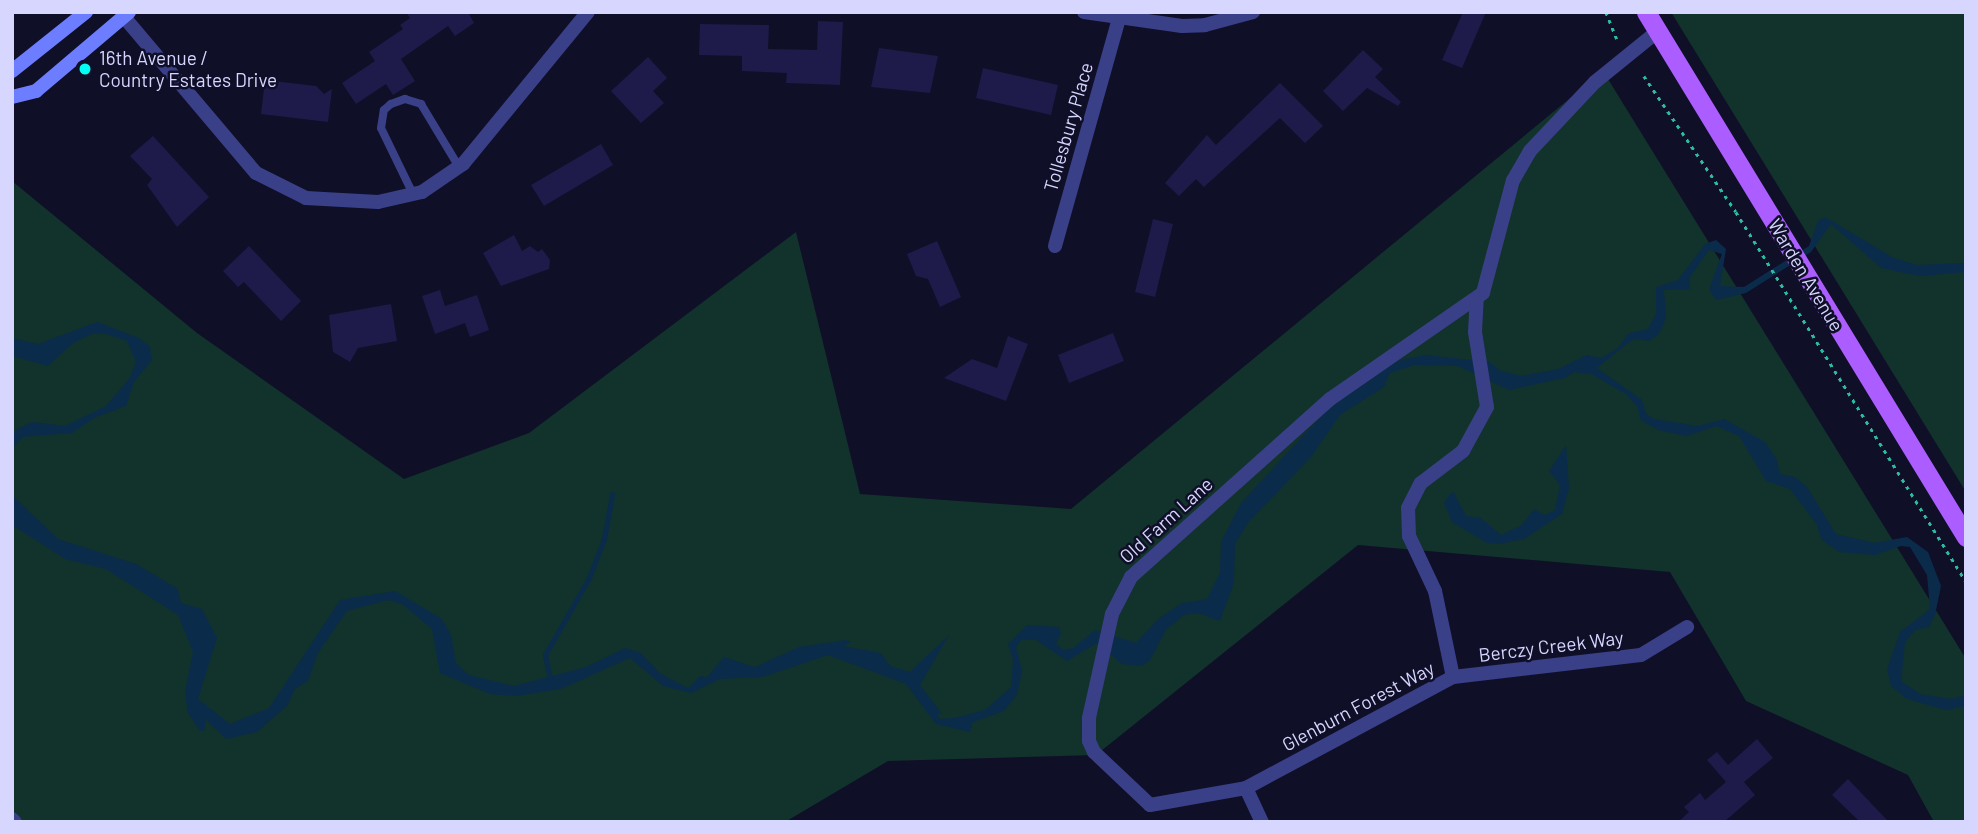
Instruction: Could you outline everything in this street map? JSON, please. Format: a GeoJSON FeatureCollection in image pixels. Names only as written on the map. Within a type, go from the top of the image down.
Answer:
{"type":"FeatureCollection","features":[{"type":"Feature","properties":{"kind":"main road"},"geometry":{"type":"LineString","coordinates":[[12,71],[86,12]]}},
{"type":"Feature","properties":{"kind":"main road","name":"Warden Avenue"},"geometry":{"type":"LineString","coordinates":[[1646,12],[1966,537]]}},
{"type":"Feature","properties":{"kind":"main road"},"geometry":{"type":"LineString","coordinates":[[12,97],[36,91],[127,14]]}},
{"type":"Feature","properties":{"kind":"street"},"geometry":{"type":"LineString","coordinates":[[127,14],[256,173],[306,198],[335,202],[378,202],[413,194],[459,167],[588,12]]}},
{"type":"Feature","properties":{"kind":"street"},"geometry":{"type":"LineString","coordinates":[[1084,12],[1119,18],[1205,25],[1253,12]]}},
{"type":"Feature","properties":{"kind":"street","name":"Tollesbury Place"},"geometry":{"type":"LineString","coordinates":[[1055,246],[1119,18]]}},
{"type":"Feature","properties":{"kind":"street","name":"Glenburn Forest Way"},"geometry":{"type":"LineString","coordinates":[[1246,788],[1454,677],[1435,591],[1409,536],[1408,508],[1421,483],[1463,451],[1487,407],[1475,332],[1477,298],[1483,293],[1513,180],[1530,151],[1595,82],[1658,31]]}},
{"type":"Feature","properties":{"kind":"street","name":"Old Farm Lane"},"geometry":{"type":"LineString","coordinates":[[1246,788],[1150,805],[1094,752],[1089,718],[1120,593],[1131,576],[1330,399],[1477,298]]}},
{"type":"Feature","properties":{"kind":"street","name":"Berczy Creek Way"},"geometry":{"type":"LineString","coordinates":[[1454,677],[1641,655],[1687,627]]}},
{"type":"Feature","properties":{"kind":"street"},"geometry":{"type":"LineString","coordinates":[[1246,788],[1262,822]]}},
{"type":"Feature","properties":{"kind":"lane"},"geometry":{"type":"LineString","coordinates":[[413,194],[381,128],[384,110],[391,104],[405,99],[421,104],[459,167]]}},
{"type":"Feature","properties":{"kind":"path"},"geometry":{"type":"LineString","coordinates":[[1605,12],[1617,38]]}},
{"type":"Feature","properties":{"kind":"path"},"geometry":{"type":"LineString","coordinates":[[1644,76],[1768,264],[1966,581]]}},
{"type":"Feature","properties":{"kind":"green space"},"geometry":{"type":"Polygon","coordinates":[[[1671,12],[1966,12],[1966,492],[1671,12]]]}},
{"type":"Feature","properties":{"kind":"green space"},"geometry":{"type":"Polygon","coordinates":[[[1603,71],[1966,659],[1966,822],[1934,822],[1908,775],[1746,701],[1670,572],[1358,545],[1096,755],[888,761],[785,822],[12,822],[12,181],[197,333],[404,479],[529,433],[796,232],[860,494],[1071,509],[1603,71]]]}},
{"type":"Feature","properties":{"kind":"water"},"geometry":{"type":"Polygon","coordinates":[[[1825,217],[1894,258],[1917,265],[1966,263],[1966,272],[1919,276],[1881,268],[1831,224],[1811,252],[1746,293],[1716,300],[1709,289],[1722,254],[1709,250],[1690,277],[1690,289],[1664,290],[1666,318],[1659,334],[1649,341],[1633,339],[1597,368],[1642,400],[1646,414],[1654,419],[1698,426],[1724,419],[1765,442],[1777,460],[1780,474],[1795,477],[1807,487],[1836,534],[1874,543],[1907,537],[1928,552],[1941,586],[1935,615],[1929,627],[1915,630],[1905,643],[1901,681],[1920,694],[1951,699],[1966,695],[1966,706],[1946,710],[1907,699],[1891,686],[1887,669],[1900,632],[1930,609],[1927,575],[1910,547],[1901,546],[1875,555],[1839,552],[1821,539],[1817,525],[1790,489],[1766,481],[1739,436],[1716,426],[1687,436],[1658,430],[1641,420],[1637,406],[1626,394],[1591,374],[1574,372],[1565,378],[1509,390],[1458,366],[1414,365],[1390,373],[1384,387],[1340,415],[1311,457],[1248,523],[1235,544],[1234,583],[1220,621],[1198,613],[1184,615],[1166,630],[1150,660],[1141,666],[1122,664],[1097,643],[1067,661],[1036,640],[1022,639],[1016,647],[1022,671],[1017,695],[1004,711],[973,722],[970,732],[936,724],[906,684],[828,655],[763,677],[720,679],[691,693],[663,686],[630,658],[561,689],[516,696],[490,694],[440,673],[432,629],[402,604],[388,600],[347,611],[318,653],[308,681],[295,689],[287,706],[257,732],[226,739],[206,720],[204,731],[200,731],[188,713],[185,692],[193,652],[178,615],[106,569],[65,559],[12,525],[12,495],[58,539],[136,564],[178,589],[181,603],[202,609],[217,638],[198,699],[230,724],[269,708],[340,600],[395,591],[442,619],[451,635],[456,663],[469,675],[514,686],[586,667],[625,648],[641,653],[661,674],[688,688],[700,676],[707,677],[724,657],[755,667],[799,647],[846,640],[851,642],[843,646],[881,653],[890,666],[910,672],[949,635],[920,685],[942,714],[936,713],[940,719],[955,718],[985,710],[1011,687],[1013,660],[1008,644],[1027,625],[1059,627],[1061,633],[1056,644],[1063,650],[1073,648],[1095,630],[1136,643],[1158,619],[1182,603],[1207,599],[1220,573],[1221,542],[1241,503],[1325,412],[1375,374],[1400,360],[1426,355],[1490,362],[1501,371],[1522,376],[1558,369],[1587,355],[1601,358],[1618,348],[1629,333],[1648,329],[1656,313],[1656,287],[1678,280],[1705,244],[1716,240],[1726,249],[1720,286],[1744,287],[1809,246],[1818,221],[1825,217]]]}},
{"type":"Feature","properties":{"kind":"water"},"geometry":{"type":"Polygon","coordinates":[[[97,322],[139,338],[150,347],[152,360],[134,382],[126,406],[94,418],[72,433],[23,437],[12,449],[12,434],[32,422],[65,426],[106,406],[129,379],[136,362],[127,341],[106,334],[92,334],[73,343],[48,366],[12,356],[12,338],[38,344],[97,322]]]}},
{"type":"Feature","properties":{"kind":"water"},"geometry":{"type":"Polygon","coordinates":[[[1566,445],[1569,488],[1562,514],[1524,539],[1500,544],[1487,543],[1452,522],[1444,502],[1453,491],[1466,516],[1481,518],[1501,535],[1522,525],[1534,509],[1545,515],[1555,510],[1560,485],[1549,471],[1566,445]]]}},
{"type":"Feature","properties":{"kind":"building"},"geometry":{"type":"Polygon","coordinates":[[[406,12],[468,12],[474,23],[455,36],[448,26],[401,59],[415,81],[393,95],[386,84],[356,104],[342,83],[375,61],[369,52],[403,29],[400,25],[410,18],[406,12]]]}},
{"type":"Feature","properties":{"kind":"building"},"geometry":{"type":"Polygon","coordinates":[[[1463,12],[1486,12],[1462,68],[1442,60],[1463,12]]]}},
{"type":"Feature","properties":{"kind":"building"},"geometry":{"type":"Polygon","coordinates":[[[818,21],[843,22],[840,85],[786,83],[787,73],[742,71],[742,56],[699,55],[700,24],[769,25],[768,49],[817,50],[818,21]]]}},
{"type":"Feature","properties":{"kind":"building"},"geometry":{"type":"Polygon","coordinates":[[[879,48],[938,56],[930,93],[871,87],[879,48]]]}},
{"type":"Feature","properties":{"kind":"building"},"geometry":{"type":"Polygon","coordinates":[[[1363,50],[1383,69],[1375,77],[1401,102],[1398,106],[1367,88],[1343,111],[1323,91],[1363,50]]]}},
{"type":"Feature","properties":{"kind":"building"},"geometry":{"type":"Polygon","coordinates":[[[648,57],[667,78],[653,91],[664,103],[641,123],[611,91],[648,57]]]}},
{"type":"Feature","properties":{"kind":"building"},"geometry":{"type":"Polygon","coordinates":[[[983,68],[1058,85],[1051,115],[976,98],[983,68]]]}},
{"type":"Feature","properties":{"kind":"building"},"geometry":{"type":"Polygon","coordinates":[[[265,80],[316,86],[324,94],[332,89],[328,122],[261,114],[265,80]]]}},
{"type":"Feature","properties":{"kind":"building"},"geometry":{"type":"Polygon","coordinates":[[[1280,83],[1323,126],[1305,143],[1280,118],[1204,187],[1196,179],[1179,196],[1165,183],[1207,135],[1216,145],[1280,83]]]}},
{"type":"Feature","properties":{"kind":"building"},"geometry":{"type":"Polygon","coordinates":[[[153,136],[209,197],[177,227],[147,185],[152,179],[130,156],[153,136]]]}},
{"type":"Feature","properties":{"kind":"building"},"geometry":{"type":"Polygon","coordinates":[[[601,144],[613,165],[544,206],[531,185],[601,144]]]}},
{"type":"Feature","properties":{"kind":"building"},"geometry":{"type":"Polygon","coordinates":[[[1153,219],[1173,224],[1155,297],[1135,292],[1153,219]]]}},
{"type":"Feature","properties":{"kind":"building"},"geometry":{"type":"Polygon","coordinates":[[[514,235],[522,251],[530,246],[538,252],[542,249],[550,260],[549,269],[501,286],[483,253],[514,235]]]}},
{"type":"Feature","properties":{"kind":"building"},"geometry":{"type":"Polygon","coordinates":[[[937,241],[961,297],[940,307],[928,279],[916,276],[907,254],[937,241]]]}},
{"type":"Feature","properties":{"kind":"building"},"geometry":{"type":"Polygon","coordinates":[[[249,246],[301,301],[281,321],[244,282],[238,287],[223,271],[249,246]]]}},
{"type":"Feature","properties":{"kind":"building"},"geometry":{"type":"Polygon","coordinates":[[[440,290],[445,306],[477,295],[489,330],[470,337],[465,323],[435,334],[422,296],[440,290]]]}},
{"type":"Feature","properties":{"kind":"building"},"geometry":{"type":"Polygon","coordinates":[[[391,304],[397,341],[358,348],[350,362],[333,352],[329,315],[391,304]]]}},
{"type":"Feature","properties":{"kind":"building"},"geometry":{"type":"Polygon","coordinates":[[[1113,333],[1124,361],[1069,383],[1058,355],[1113,333]]]}},
{"type":"Feature","properties":{"kind":"building"},"geometry":{"type":"Polygon","coordinates":[[[1008,336],[1028,344],[1006,401],[944,378],[972,359],[997,368],[1008,336]]]}},
{"type":"Feature","properties":{"kind":"building"},"geometry":{"type":"Polygon","coordinates":[[[1757,739],[1773,758],[1744,782],[1755,795],[1724,822],[1678,822],[1689,812],[1684,807],[1700,793],[1705,800],[1726,782],[1707,760],[1717,752],[1728,765],[1757,739]]]}},
{"type":"Feature","properties":{"kind":"building"},"geometry":{"type":"Polygon","coordinates":[[[1848,779],[1889,822],[1860,822],[1832,795],[1848,779]]]}},
{"type":"Feature","properties":{"kind":"waterway"},"geometry":{"type":"LineString","coordinates":[[550,679],[545,655],[589,578],[604,539],[612,495]]}},
{"type":"Feature","properties":{"kind":"place","name":"16th Avenue / Country Estates Drive"},"geometry":{"type":"Point","coordinates":[85,69]}}]}
